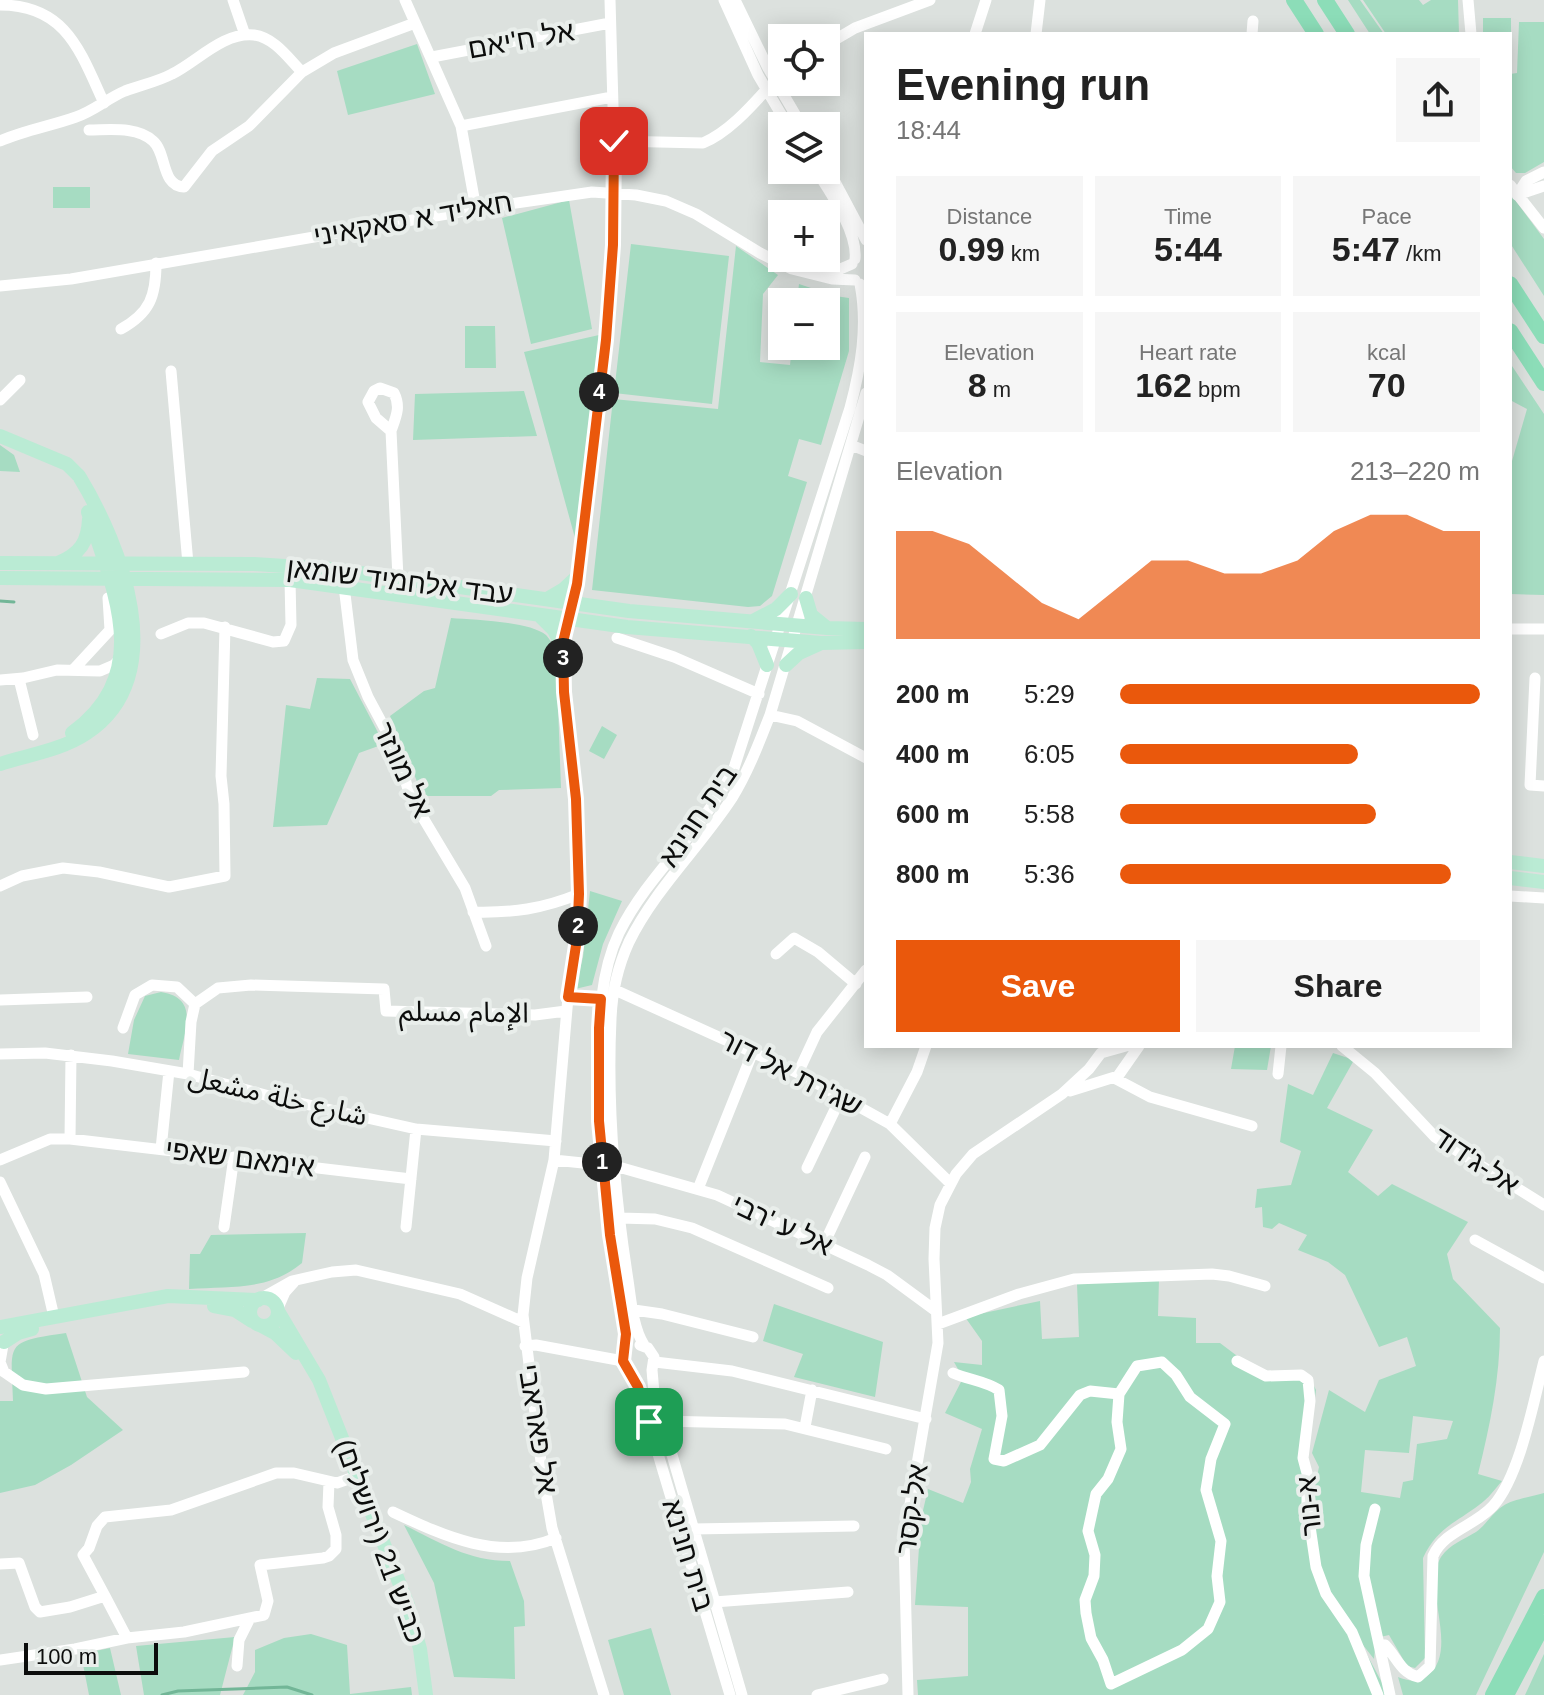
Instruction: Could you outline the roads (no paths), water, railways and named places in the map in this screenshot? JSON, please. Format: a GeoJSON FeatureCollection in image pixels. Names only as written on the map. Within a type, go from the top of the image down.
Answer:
{"type":"FeatureCollection","features":[{"type":"Feature","properties":{"kind":"highway"},"geometry":{"type":"LineString","coordinates":[[1294,0],[1315,32]]}},
{"type":"Feature","properties":{"kind":"highway"},"geometry":{"type":"LineString","coordinates":[[1325,0],[1346,32]]}},
{"type":"Feature","properties":{"kind":"highway"},"geometry":{"type":"LineString","coordinates":[[1512,287],[1544,336]]}},
{"type":"Feature","properties":{"kind":"highway"},"geometry":{"type":"LineString","coordinates":[[1512,334],[1544,383]]}},
{"type":"Feature","properties":{"kind":"highway"},"geometry":{"type":"LineString","coordinates":[[1493,1695],[1544,1597]]}},
{"type":"Feature","properties":{"kind":"highway"},"geometry":{"type":"LineString","coordinates":[[1506,1695],[1544,1623]]}},
{"type":"Feature","properties":{"kind":"main road"},"geometry":{"type":"LineString","coordinates":[[0,436],[67,464],[79,476],[131,610],[134,643],[120,693],[94,728],[75,740],[0,764]]}},
{"type":"Feature","properties":{"kind":"main road"},"geometry":{"type":"LineString","coordinates":[[79,476],[89,514],[114,565]]}},
{"type":"Feature","properties":{"kind":"main road"},"geometry":{"type":"LineString","coordinates":[[52,565],[72,557],[81,549],[88,532],[89,514]]}},
{"type":"Feature","properties":{"kind":"main road","name":"עבד אלחמיד שומאן"},"geometry":{"type":"LineString","coordinates":[[0,563],[290,566],[398,578],[752,628],[775,639],[821,643],[864,642]]}},
{"type":"Feature","properties":{"kind":"main road"},"geometry":{"type":"LineString","coordinates":[[547,599],[578,576]]}},
{"type":"Feature","properties":{"kind":"main road","name":"עבד אלחמיד שומאן"},"geometry":{"type":"LineString","coordinates":[[0,578],[290,580],[627,627],[752,628],[781,624],[864,629]]}},
{"type":"Feature","properties":{"kind":"main road"},"geometry":{"type":"LineString","coordinates":[[30,755],[75,731],[105,699],[121,656],[119,581]]}},
{"type":"Feature","properties":{"kind":"main road"},"geometry":{"type":"LineString","coordinates":[[131,610],[135,595],[147,581]]}},
{"type":"Feature","properties":{"kind":"main road"},"geometry":{"type":"LineString","coordinates":[[767,665],[752,628],[776,609],[798,596],[811,615],[827,628]]}},
{"type":"Feature","properties":{"kind":"main road"},"geometry":{"type":"LineString","coordinates":[[539,615],[554,630],[562,646]]}},
{"type":"Feature","properties":{"kind":"main road"},"geometry":{"type":"LineString","coordinates":[[786,665],[799,653],[821,643]]}},
{"type":"Feature","properties":{"kind":"main road"},"geometry":{"type":"LineString","coordinates":[[1512,862],[1544,866]]}},
{"type":"Feature","properties":{"kind":"main road"},"geometry":{"type":"LineString","coordinates":[[1512,878],[1544,882]]}},
{"type":"Feature","properties":{"kind":"main road"},"geometry":{"type":"LineString","coordinates":[[1,1338],[54,1317],[168,1296],[259,1299],[271,1300],[278,1310],[275,1322],[257,1324],[250,1310],[259,1299]]}},
{"type":"Feature","properties":{"kind":"main road","name":"כביש 21 (ירושלים)"},"geometry":{"type":"LineString","coordinates":[[1,1338],[169,1304],[229,1308],[275,1333],[294,1351],[323,1389]]}},
{"type":"Feature","properties":{"kind":"main road","name":"כביש 21 (ירושלים)"},"geometry":{"type":"LineString","coordinates":[[278,1310],[323,1389],[411,1613],[426,1695]]}},
{"type":"Feature","properties":{"kind":"street"},"geometry":{"type":"LineString","coordinates":[[233,0],[245,35]]}},
{"type":"Feature","properties":{"kind":"street"},"geometry":{"type":"LineString","coordinates":[[405,0],[461,126],[476,209]]}},
{"type":"Feature","properties":{"kind":"street","name":"אל פאראבי"},"geometry":{"type":"LineString","coordinates":[[604,1695],[556,1538],[542,1470],[523,1322],[527,1278],[554,1160],[566,1011],[577,939],[576,799],[562,646],[578,576],[609,308],[614,141],[610,0]]}},
{"type":"Feature","properties":{"kind":"street"},"geometry":{"type":"LineString","coordinates":[[724,0],[768,72]]}},
{"type":"Feature","properties":{"kind":"street"},"geometry":{"type":"LineString","coordinates":[[735,0],[768,68]]}},
{"type":"Feature","properties":{"kind":"street"},"geometry":{"type":"LineString","coordinates":[[840,37],[855,28],[930,0]]}},
{"type":"Feature","properties":{"kind":"street"},"geometry":{"type":"LineString","coordinates":[[976,32],[986,0]]}},
{"type":"Feature","properties":{"kind":"street"},"geometry":{"type":"LineString","coordinates":[[1036,32],[1040,0]]}},
{"type":"Feature","properties":{"kind":"street"},"geometry":{"type":"LineString","coordinates":[[1468,0],[1471,32]]}},
{"type":"Feature","properties":{"kind":"street"},"geometry":{"type":"LineString","coordinates":[[0,5],[35,9],[60,24],[76,44],[104,103]]}},
{"type":"Feature","properties":{"kind":"street"},"geometry":{"type":"LineString","coordinates":[[1252,32],[1253,21]]}},
{"type":"Feature","properties":{"kind":"street"},"geometry":{"type":"LineString","coordinates":[[89,130],[122,130],[153,140],[170,181],[184,187],[212,151],[249,126],[302,72],[334,53],[415,23]]}},
{"type":"Feature","properties":{"kind":"street","name":"אל ח'יאם"},"geometry":{"type":"LineString","coordinates":[[432,57],[610,23]]}},
{"type":"Feature","properties":{"kind":"street"},"geometry":{"type":"LineString","coordinates":[[0,141],[30,129],[76,117],[126,91],[169,76],[229,39],[245,35],[270,40],[302,72]]}},
{"type":"Feature","properties":{"kind":"street"},"geometry":{"type":"LineString","coordinates":[[614,141],[703,143],[768,90]]}},
{"type":"Feature","properties":{"kind":"street"},"geometry":{"type":"LineString","coordinates":[[461,126],[612,97]]}},
{"type":"Feature","properties":{"kind":"street"},"geometry":{"type":"LineString","coordinates":[[1513,190],[1544,172]]}},
{"type":"Feature","properties":{"kind":"street"},"geometry":{"type":"LineString","coordinates":[[811,273],[838,270],[858,259],[841,211],[825,184]]}},
{"type":"Feature","properties":{"kind":"street"},"geometry":{"type":"LineString","coordinates":[[836,184],[864,236]]}},
{"type":"Feature","properties":{"kind":"street"},"geometry":{"type":"LineString","coordinates":[[1513,190],[1544,186]]}},
{"type":"Feature","properties":{"kind":"street"},"geometry":{"type":"LineString","coordinates":[[1513,190],[1544,228]]}},
{"type":"Feature","properties":{"kind":"street","name":"חאליד א סאקאיני"},"geometry":{"type":"LineString","coordinates":[[0,286],[71,279],[577,193],[613,192],[651,197],[682,207],[767,257],[832,279],[860,283]]}},
{"type":"Feature","properties":{"kind":"street","name":"בית חנינא"},"geometry":{"type":"LineString","coordinates":[[644,1345],[634,1310],[615,1166],[611,1019],[619,967],[638,926],[732,797],[750,764],[770,715],[798,626],[798,596],[857,382],[863,341],[860,283],[851,270],[858,259]]}},
{"type":"Feature","properties":{"kind":"street"},"geometry":{"type":"LineString","coordinates":[[121,329],[144,314],[149,305],[156,263]]}},
{"type":"Feature","properties":{"kind":"street"},"geometry":{"type":"LineString","coordinates":[[171,371],[188,564]]}},
{"type":"Feature","properties":{"kind":"street"},"geometry":{"type":"LineString","coordinates":[[0,400],[20,380]]}},
{"type":"Feature","properties":{"kind":"street","name":"בית חנינא"},"geometry":{"type":"LineString","coordinates":[[730,1695],[638,1387],[626,1361],[626,1334],[602,1165],[599,1083],[601,999],[618,936],[644,892],[707,813],[725,785],[759,694],[775,639],[798,596],[864,400]]}},
{"type":"Feature","properties":{"kind":"street"},"geometry":{"type":"LineString","coordinates":[[391,431],[398,578]]}},
{"type":"Feature","properties":{"kind":"street"},"geometry":{"type":"LineString","coordinates":[[851,445],[864,450]]}},
{"type":"Feature","properties":{"kind":"street"},"geometry":{"type":"LineString","coordinates":[[161,634],[188,623],[225,627],[267,640],[284,641],[291,625],[290,580]]}},
{"type":"Feature","properties":{"kind":"street","name":"אל מונזר"},"geometry":{"type":"LineString","coordinates":[[344,586],[353,660],[368,697],[398,753],[413,799],[465,888],[486,946]]}},
{"type":"Feature","properties":{"kind":"street"},"geometry":{"type":"LineString","coordinates":[[79,671],[110,630],[108,598]]}},
{"type":"Feature","properties":{"kind":"street"},"geometry":{"type":"LineString","coordinates":[[0,886],[22,876],[63,868],[99,872],[169,887],[225,876],[221,764],[225,627]]}},
{"type":"Feature","properties":{"kind":"street"},"geometry":{"type":"LineString","coordinates":[[1512,629],[1544,629]]}},
{"type":"Feature","properties":{"kind":"street"},"geometry":{"type":"LineString","coordinates":[[617,638],[674,657],[759,694]]}},
{"type":"Feature","properties":{"kind":"street"},"geometry":{"type":"LineString","coordinates":[[0,680],[57,670],[105,670],[121,656]]}},
{"type":"Feature","properties":{"kind":"street"},"geometry":{"type":"LineString","coordinates":[[79,671],[100,680],[105,699]]}},
{"type":"Feature","properties":{"kind":"street"},"geometry":{"type":"LineString","coordinates":[[1535,678],[1530,785],[1544,786]]}},
{"type":"Feature","properties":{"kind":"street"},"geometry":{"type":"LineString","coordinates":[[19,679],[33,735]]}},
{"type":"Feature","properties":{"kind":"street"},"geometry":{"type":"LineString","coordinates":[[770,715],[797,721],[864,757]]}},
{"type":"Feature","properties":{"kind":"street"},"geometry":{"type":"LineString","coordinates":[[473,912],[504,913],[546,907],[579,894]]}},
{"type":"Feature","properties":{"kind":"street"},"geometry":{"type":"LineString","coordinates":[[1512,896],[1544,898]]}},
{"type":"Feature","properties":{"kind":"street"},"geometry":{"type":"LineString","coordinates":[[776,954],[794,938],[818,952],[856,984]]}},
{"type":"Feature","properties":{"kind":"street"},"geometry":{"type":"LineString","coordinates":[[798,1073],[817,1032],[864,973]]}},
{"type":"Feature","properties":{"kind":"street"},"geometry":{"type":"LineString","coordinates":[[123,1028],[135,995],[152,985],[177,987],[195,1004],[188,1074]]}},
{"type":"Feature","properties":{"kind":"street","name":"الإمام مسلم"},"geometry":{"type":"LineString","coordinates":[[195,1004],[218,988],[251,985],[384,989],[386,1011],[535,1015],[566,1011]]}},
{"type":"Feature","properties":{"kind":"street","name":"שג'רת אל דור"},"geometry":{"type":"LineString","coordinates":[[615,990],[798,1073],[890,1124],[950,1183]]}},
{"type":"Feature","properties":{"kind":"street"},"geometry":{"type":"LineString","coordinates":[[0,1000],[87,997]]}},
{"type":"Feature","properties":{"kind":"street"},"geometry":{"type":"LineString","coordinates":[[568,997],[601,999]]}},
{"type":"Feature","properties":{"kind":"street"},"geometry":{"type":"LineString","coordinates":[[890,1124],[917,1072],[925,1048]]}},
{"type":"Feature","properties":{"kind":"street"},"geometry":{"type":"LineString","coordinates":[[1092,1048],[1100,1074],[1142,1093],[1252,1126]]}},
{"type":"Feature","properties":{"kind":"street"},"geometry":{"type":"LineString","coordinates":[[950,1183],[973,1154],[1062,1094],[1112,1048],[1122,1055],[1133,1085],[1142,1093]]}},
{"type":"Feature","properties":{"kind":"street"},"geometry":{"type":"LineString","coordinates":[[1062,1094],[1111,1078],[1138,1048]]}},
{"type":"Feature","properties":{"kind":"street"},"geometry":{"type":"LineString","coordinates":[[1278,1074],[1281,1048]]}},
{"type":"Feature","properties":{"kind":"street","name":"אל-ג'דוד"},"geometry":{"type":"LineString","coordinates":[[1344,1048],[1375,1073],[1435,1137],[1544,1205]]}},
{"type":"Feature","properties":{"kind":"street","name":"شارع خلة مشعل"},"geometry":{"type":"LineString","coordinates":[[0,1054],[71,1055],[188,1074],[416,1129],[556,1141]]}},
{"type":"Feature","properties":{"kind":"street"},"geometry":{"type":"LineString","coordinates":[[698,1189],[752,1054]]}},
{"type":"Feature","properties":{"kind":"street"},"geometry":{"type":"LineString","coordinates":[[70,1139],[71,1055]]}},
{"type":"Feature","properties":{"kind":"street"},"geometry":{"type":"LineString","coordinates":[[161,1149],[169,1071]]}},
{"type":"Feature","properties":{"kind":"street"},"geometry":{"type":"LineString","coordinates":[[807,1168],[841,1097]]}},
{"type":"Feature","properties":{"kind":"street"},"geometry":{"type":"LineString","coordinates":[[406,1227],[416,1129]]}},
{"type":"Feature","properties":{"kind":"street","name":"אימאם שאפי"},"geometry":{"type":"LineString","coordinates":[[0,1160],[50,1139],[70,1139],[411,1179]]}},
{"type":"Feature","properties":{"kind":"street"},"geometry":{"type":"LineString","coordinates":[[224,1227],[234,1157]]}},
{"type":"Feature","properties":{"kind":"street"},"geometry":{"type":"LineString","coordinates":[[824,1244],[865,1157]]}},
{"type":"Feature","properties":{"kind":"street"},"geometry":{"type":"LineString","coordinates":[[554,1160],[602,1165]]}},
{"type":"Feature","properties":{"kind":"street","name":"אל ע 'רבי"},"geometry":{"type":"LineString","coordinates":[[615,1166],[698,1189],[824,1244],[887,1275],[937,1318]]}},
{"type":"Feature","properties":{"kind":"street"},"geometry":{"type":"LineString","coordinates":[[0,1182],[44,1274],[54,1317]]}},
{"type":"Feature","properties":{"kind":"street","name":"אל-קסר"},"geometry":{"type":"LineString","coordinates":[[908,1695],[904,1539],[938,1343],[935,1228],[940,1205],[950,1183]]}},
{"type":"Feature","properties":{"kind":"street"},"geometry":{"type":"LineString","coordinates":[[620,1218],[655,1219],[683,1225],[828,1288]]}},
{"type":"Feature","properties":{"kind":"street"},"geometry":{"type":"LineString","coordinates":[[1475,1240],[1544,1278]]}},
{"type":"Feature","properties":{"kind":"street"},"geometry":{"type":"LineString","coordinates":[[259,1299],[285,1284],[306,1277],[341,1271],[365,1271],[466,1296],[523,1322]]}},
{"type":"Feature","properties":{"kind":"street"},"geometry":{"type":"LineString","coordinates":[[937,1318],[1074,1279],[1212,1274],[1265,1286]]}},
{"type":"Feature","properties":{"kind":"street"},"geometry":{"type":"LineString","coordinates":[[278,1310],[288,1288],[306,1277]]}},
{"type":"Feature","properties":{"kind":"street"},"geometry":{"type":"LineString","coordinates":[[634,1310],[753,1337]]}},
{"type":"Feature","properties":{"kind":"street"},"geometry":{"type":"LineString","coordinates":[[1,1338],[0,1362],[4,1372],[28,1387],[54,1389],[244,1372]]}},
{"type":"Feature","properties":{"kind":"street"},"geometry":{"type":"LineString","coordinates":[[525,1346],[536,1345],[626,1361],[643,1375],[653,1366],[732,1371],[926,1419]]}},
{"type":"Feature","properties":{"kind":"street"},"geometry":{"type":"LineString","coordinates":[[626,1361],[634,1345],[644,1345],[652,1352],[653,1366]]}},
{"type":"Feature","properties":{"kind":"street","name":"א-נור"},"geometry":{"type":"LineString","coordinates":[[1237,1361],[1266,1376],[1301,1375],[1308,1380],[1310,1401],[1302,1451],[1316,1567],[1326,1594],[1352,1632],[1378,1695]]}},
{"type":"Feature","properties":{"kind":"street"},"geometry":{"type":"LineString","coordinates":[[1379,1644],[1385,1645],[1410,1675],[1418,1677],[1430,1666],[1433,1556],[1437,1545],[1478,1520],[1506,1488],[1544,1361]]}},
{"type":"Feature","properties":{"kind":"street"},"geometry":{"type":"LineString","coordinates":[[1162,1362],[1176,1375],[1190,1397],[1225,1424],[1211,1459],[1206,1490],[1221,1541],[1217,1576],[1220,1602],[1208,1629],[1182,1650],[1111,1684],[1091,1638],[1085,1600],[1094,1576],[1095,1555],[1088,1531],[1096,1494],[1108,1479],[1121,1449],[1117,1422],[1119,1394],[1137,1366],[1162,1362]]}},
{"type":"Feature","properties":{"kind":"street","name":"בית חנינא"},"geometry":{"type":"LineString","coordinates":[[653,1366],[652,1384],[662,1421],[742,1695]]}},
{"type":"Feature","properties":{"kind":"street"},"geometry":{"type":"LineString","coordinates":[[953,1373],[986,1382],[999,1390],[1002,1416],[994,1459],[1004,1461],[1040,1445],[1080,1395],[1090,1391],[1119,1394]]}},
{"type":"Feature","properties":{"kind":"street"},"geometry":{"type":"LineString","coordinates":[[805,1427],[812,1390]]}},
{"type":"Feature","properties":{"kind":"street"},"geometry":{"type":"LineString","coordinates":[[662,1421],[766,1422],[805,1427],[886,1449]]}},
{"type":"Feature","properties":{"kind":"street"},"geometry":{"type":"LineString","coordinates":[[127,1638],[83,1555],[105,1517],[140,1516],[171,1510],[276,1473],[294,1473],[329,1482],[342,1482],[357,1476]]}},
{"type":"Feature","properties":{"kind":"street"},"geometry":{"type":"LineString","coordinates":[[0,1660],[127,1638],[184,1632],[264,1615],[268,1601],[260,1565],[323,1558],[336,1549],[336,1535],[328,1507],[329,1482]]}},
{"type":"Feature","properties":{"kind":"street"},"geometry":{"type":"LineString","coordinates":[[1375,1509],[1366,1545],[1364,1576],[1390,1695]]}},
{"type":"Feature","properties":{"kind":"street"},"geometry":{"type":"LineString","coordinates":[[393,1512],[454,1539],[476,1545],[510,1547],[556,1538]]}},
{"type":"Feature","properties":{"kind":"street"},"geometry":{"type":"LineString","coordinates":[[693,1529],[854,1526]]}},
{"type":"Feature","properties":{"kind":"street"},"geometry":{"type":"LineString","coordinates":[[0,1564],[19,1563],[35,1607],[40,1612],[105,1596]]}},
{"type":"Feature","properties":{"kind":"street"},"geometry":{"type":"LineString","coordinates":[[714,1602],[848,1592]]}},
{"type":"Feature","properties":{"kind":"street"},"geometry":{"type":"LineString","coordinates":[[237,1666],[239,1640],[250,1618]]}},
{"type":"Feature","properties":{"kind":"street"},"geometry":{"type":"LineString","coordinates":[[817,1695],[883,1679]]}},
{"type":"Feature","properties":{"kind":"waterway"},"geometry":{"type":"LineString","coordinates":[[0,601],[14,602]]}},
{"type":"Feature","properties":{"kind":"waterway"},"geometry":{"type":"LineString","coordinates":[[162,1695],[178,1691],[287,1687],[312,1695]]}}]}
